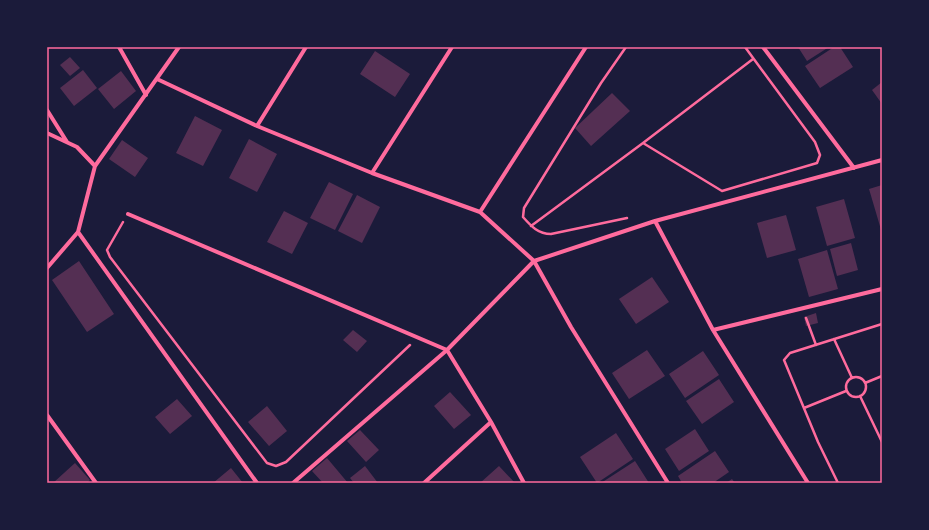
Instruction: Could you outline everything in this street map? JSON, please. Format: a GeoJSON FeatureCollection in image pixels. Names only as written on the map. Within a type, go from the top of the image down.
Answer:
{"type":"FeatureCollection","features":[{"type":"Feature","properties":{"kind":"street"},"geometry":{"type":"LineString","coordinates":[[119,47],[146,95]]}},
{"type":"Feature","properties":{"kind":"street"},"geometry":{"type":"LineString","coordinates":[[47,268],[78,232],[96,166],[179,47]]}},
{"type":"Feature","properties":{"kind":"street"},"geometry":{"type":"LineString","coordinates":[[257,126],[306,47]]}},
{"type":"Feature","properties":{"kind":"street"},"geometry":{"type":"LineString","coordinates":[[372,173],[452,47]]}},
{"type":"Feature","properties":{"kind":"street"},"geometry":{"type":"LineString","coordinates":[[480,212],[586,47]]}},
{"type":"Feature","properties":{"kind":"street"},"geometry":{"type":"LineString","coordinates":[[763,47],[854,168]]}},
{"type":"Feature","properties":{"kind":"street"},"geometry":{"type":"LineString","coordinates":[[157,79],[257,126],[372,173],[480,212],[534,261],[571,327],[668,483]]}},
{"type":"Feature","properties":{"kind":"street"},"geometry":{"type":"LineString","coordinates":[[47,110],[67,143]]}},
{"type":"Feature","properties":{"kind":"street"},"geometry":{"type":"LineString","coordinates":[[47,133],[77,147],[96,166]]}},
{"type":"Feature","properties":{"kind":"street"},"geometry":{"type":"LineString","coordinates":[[293,483],[447,350],[534,261],[655,221],[882,160]]}},
{"type":"Feature","properties":{"kind":"street"},"geometry":{"type":"LineString","coordinates":[[128,214],[447,350],[491,422],[524,483]]}},
{"type":"Feature","properties":{"kind":"street"},"geometry":{"type":"LineString","coordinates":[[655,221],[713,330],[808,483]]}},
{"type":"Feature","properties":{"kind":"street"},"geometry":{"type":"LineString","coordinates":[[78,232],[257,483]]}},
{"type":"Feature","properties":{"kind":"street"},"geometry":{"type":"LineString","coordinates":[[713,330],[882,289]]}},
{"type":"Feature","properties":{"kind":"street"},"geometry":{"type":"LineString","coordinates":[[47,415],[96,483]]}},
{"type":"Feature","properties":{"kind":"street"},"geometry":{"type":"LineString","coordinates":[[424,483],[491,422]]}},
{"type":"Feature","properties":{"kind":"path"},"geometry":{"type":"LineString","coordinates":[[626,47],[601,83],[524,208],[523,217],[531,226],[542,234],[551,234],[631,217]]}},
{"type":"Feature","properties":{"kind":"path"},"geometry":{"type":"LineString","coordinates":[[643,144],[722,191],[817,163],[820,155],[815,142],[745,47]]}},
{"type":"Feature","properties":{"kind":"path"},"geometry":{"type":"LineString","coordinates":[[531,226],[643,144],[754,59]]}},
{"type":"Feature","properties":{"kind":"path"},"geometry":{"type":"LineString","coordinates":[[128,214],[107,250],[110,257],[267,463],[276,466],[286,462],[418,338]]}},
{"type":"Feature","properties":{"kind":"path"},"geometry":{"type":"LineString","coordinates":[[802,308],[816,345]]}},
{"type":"Feature","properties":{"kind":"path"},"geometry":{"type":"LineString","coordinates":[[838,483],[784,360],[790,353],[882,324]]}},
{"type":"Feature","properties":{"kind":"path"},"geometry":{"type":"LineString","coordinates":[[834,339],[852,378]]}},
{"type":"Feature","properties":{"kind":"path"},"geometry":{"type":"LineString","coordinates":[[865,383],[882,376]]}},
{"type":"Feature","properties":{"kind":"path"},"geometry":{"type":"LineString","coordinates":[[858,377],[865,383],[866,389],[860,396],[854,397],[847,391],[846,385],[852,378],[858,377]]}},
{"type":"Feature","properties":{"kind":"path"},"geometry":{"type":"LineString","coordinates":[[804,408],[847,391]]}},
{"type":"Feature","properties":{"kind":"path"},"geometry":{"type":"LineString","coordinates":[[860,396],[882,442]]}},
{"type":"Feature","properties":{"kind":"building"},"geometry":{"type":"Polygon","coordinates":[[[798,47],[829,47],[807,61],[798,47]]]}},
{"type":"Feature","properties":{"kind":"building"},"geometry":{"type":"Polygon","coordinates":[[[834,47],[840,47],[853,67],[820,88],[805,66],[834,47]]]}},
{"type":"Feature","properties":{"kind":"building"},"geometry":{"type":"Polygon","coordinates":[[[375,51],[410,74],[395,97],[360,74],[375,51]]]}},
{"type":"Feature","properties":{"kind":"building"},"geometry":{"type":"Polygon","coordinates":[[[70,57],[80,68],[70,76],[60,65],[70,57]]]}},
{"type":"Feature","properties":{"kind":"building"},"geometry":{"type":"Polygon","coordinates":[[[83,70],[97,88],[74,106],[60,88],[83,70]]]}},
{"type":"Feature","properties":{"kind":"building"},"geometry":{"type":"Polygon","coordinates":[[[121,71],[136,91],[114,109],[98,89],[121,71]]]}},
{"type":"Feature","properties":{"kind":"building"},"geometry":{"type":"Polygon","coordinates":[[[882,82],[882,104],[872,90],[882,82]]]}},
{"type":"Feature","properties":{"kind":"building"},"geometry":{"type":"Polygon","coordinates":[[[612,93],[630,111],[591,146],[575,128],[612,93]]]}},
{"type":"Feature","properties":{"kind":"building"},"geometry":{"type":"Polygon","coordinates":[[[195,116],[222,130],[203,166],[176,153],[195,116]]]}},
{"type":"Feature","properties":{"kind":"building"},"geometry":{"type":"Polygon","coordinates":[[[249,139],[277,154],[257,192],[229,178],[249,139]]]}},
{"type":"Feature","properties":{"kind":"building"},"geometry":{"type":"Polygon","coordinates":[[[122,140],[148,158],[135,177],[109,159],[122,140]]]}},
{"type":"Feature","properties":{"kind":"building"},"geometry":{"type":"Polygon","coordinates":[[[329,182],[353,194],[335,230],[310,218],[329,182]]]}},
{"type":"Feature","properties":{"kind":"building"},"geometry":{"type":"Polygon","coordinates":[[[882,185],[882,233],[869,189],[882,185]]]}},
{"type":"Feature","properties":{"kind":"building"},"geometry":{"type":"Polygon","coordinates":[[[357,195],[380,207],[362,243],[338,231],[357,195]]]}},
{"type":"Feature","properties":{"kind":"building"},"geometry":{"type":"Polygon","coordinates":[[[844,199],[855,238],[827,246],[816,207],[844,199]]]}},
{"type":"Feature","properties":{"kind":"building"},"geometry":{"type":"Polygon","coordinates":[[[284,211],[308,223],[292,254],[267,242],[284,211]]]}},
{"type":"Feature","properties":{"kind":"building"},"geometry":{"type":"Polygon","coordinates":[[[786,215],[796,250],[767,258],[757,223],[786,215]]]}},
{"type":"Feature","properties":{"kind":"building"},"geometry":{"type":"Polygon","coordinates":[[[851,243],[858,270],[837,276],[830,249],[851,243]]]}},
{"type":"Feature","properties":{"kind":"building"},"geometry":{"type":"Polygon","coordinates":[[[827,250],[838,289],[809,297],[798,259],[827,250]]]}},
{"type":"Feature","properties":{"kind":"building"},"geometry":{"type":"Polygon","coordinates":[[[79,261],[114,314],[87,332],[52,280],[79,261]]]}},
{"type":"Feature","properties":{"kind":"building"},"geometry":{"type":"Polygon","coordinates":[[[652,277],[669,302],[636,324],[619,299],[652,277]]]}},
{"type":"Feature","properties":{"kind":"building"},"geometry":{"type":"Polygon","coordinates":[[[816,313],[818,323],[806,326],[804,317],[816,313]]]}},
{"type":"Feature","properties":{"kind":"building"},"geometry":{"type":"Polygon","coordinates":[[[353,330],[367,341],[357,352],[343,340],[353,330]]]}},
{"type":"Feature","properties":{"kind":"building"},"geometry":{"type":"Polygon","coordinates":[[[647,350],[665,376],[629,399],[612,373],[647,350]]]}},
{"type":"Feature","properties":{"kind":"building"},"geometry":{"type":"Polygon","coordinates":[[[703,351],[719,375],[685,398],[669,374],[703,351]]]}},
{"type":"Feature","properties":{"kind":"building"},"geometry":{"type":"Polygon","coordinates":[[[719,379],[734,402],[702,424],[686,401],[719,379]]]}},
{"type":"Feature","properties":{"kind":"building"},"geometry":{"type":"Polygon","coordinates":[[[450,392],[471,415],[454,429],[434,406],[450,392]]]}},
{"type":"Feature","properties":{"kind":"building"},"geometry":{"type":"Polygon","coordinates":[[[177,399],[192,416],[170,434],[155,417],[177,399]]]}},
{"type":"Feature","properties":{"kind":"building"},"geometry":{"type":"Polygon","coordinates":[[[267,406],[287,431],[269,446],[248,422],[267,406]]]}},
{"type":"Feature","properties":{"kind":"building"},"geometry":{"type":"Polygon","coordinates":[[[695,429],[709,451],[679,471],[665,449],[695,429]]]}},
{"type":"Feature","properties":{"kind":"building"},"geometry":{"type":"Polygon","coordinates":[[[360,430],[379,450],[366,462],[347,441],[360,430]]]}},
{"type":"Feature","properties":{"kind":"building"},"geometry":{"type":"Polygon","coordinates":[[[616,433],[633,459],[597,483],[580,457],[616,433]]]}},
{"type":"Feature","properties":{"kind":"building"},"geometry":{"type":"Polygon","coordinates":[[[715,451],[729,472],[713,483],[682,483],[678,476],[715,451]]]}},
{"type":"Feature","properties":{"kind":"building"},"geometry":{"type":"Polygon","coordinates":[[[327,458],[348,483],[323,483],[312,471],[327,458]]]}},
{"type":"Feature","properties":{"kind":"building"},"geometry":{"type":"Polygon","coordinates":[[[635,461],[649,483],[601,483],[635,461]]]}},
{"type":"Feature","properties":{"kind":"building"},"geometry":{"type":"Polygon","coordinates":[[[75,463],[90,480],[87,483],[53,483],[75,463]]]}},
{"type":"Feature","properties":{"kind":"building"},"geometry":{"type":"Polygon","coordinates":[[[365,466],[378,483],[354,483],[350,478],[365,466]]]}},
{"type":"Feature","properties":{"kind":"building"},"geometry":{"type":"Polygon","coordinates":[[[499,466],[515,483],[480,483],[499,466]]]}},
{"type":"Feature","properties":{"kind":"building"},"geometry":{"type":"Polygon","coordinates":[[[231,468],[243,483],[213,483],[231,468]]]}},
{"type":"Feature","properties":{"kind":"building"},"geometry":{"type":"Polygon","coordinates":[[[732,479],[735,483],[726,483],[732,479]]]}}]}
